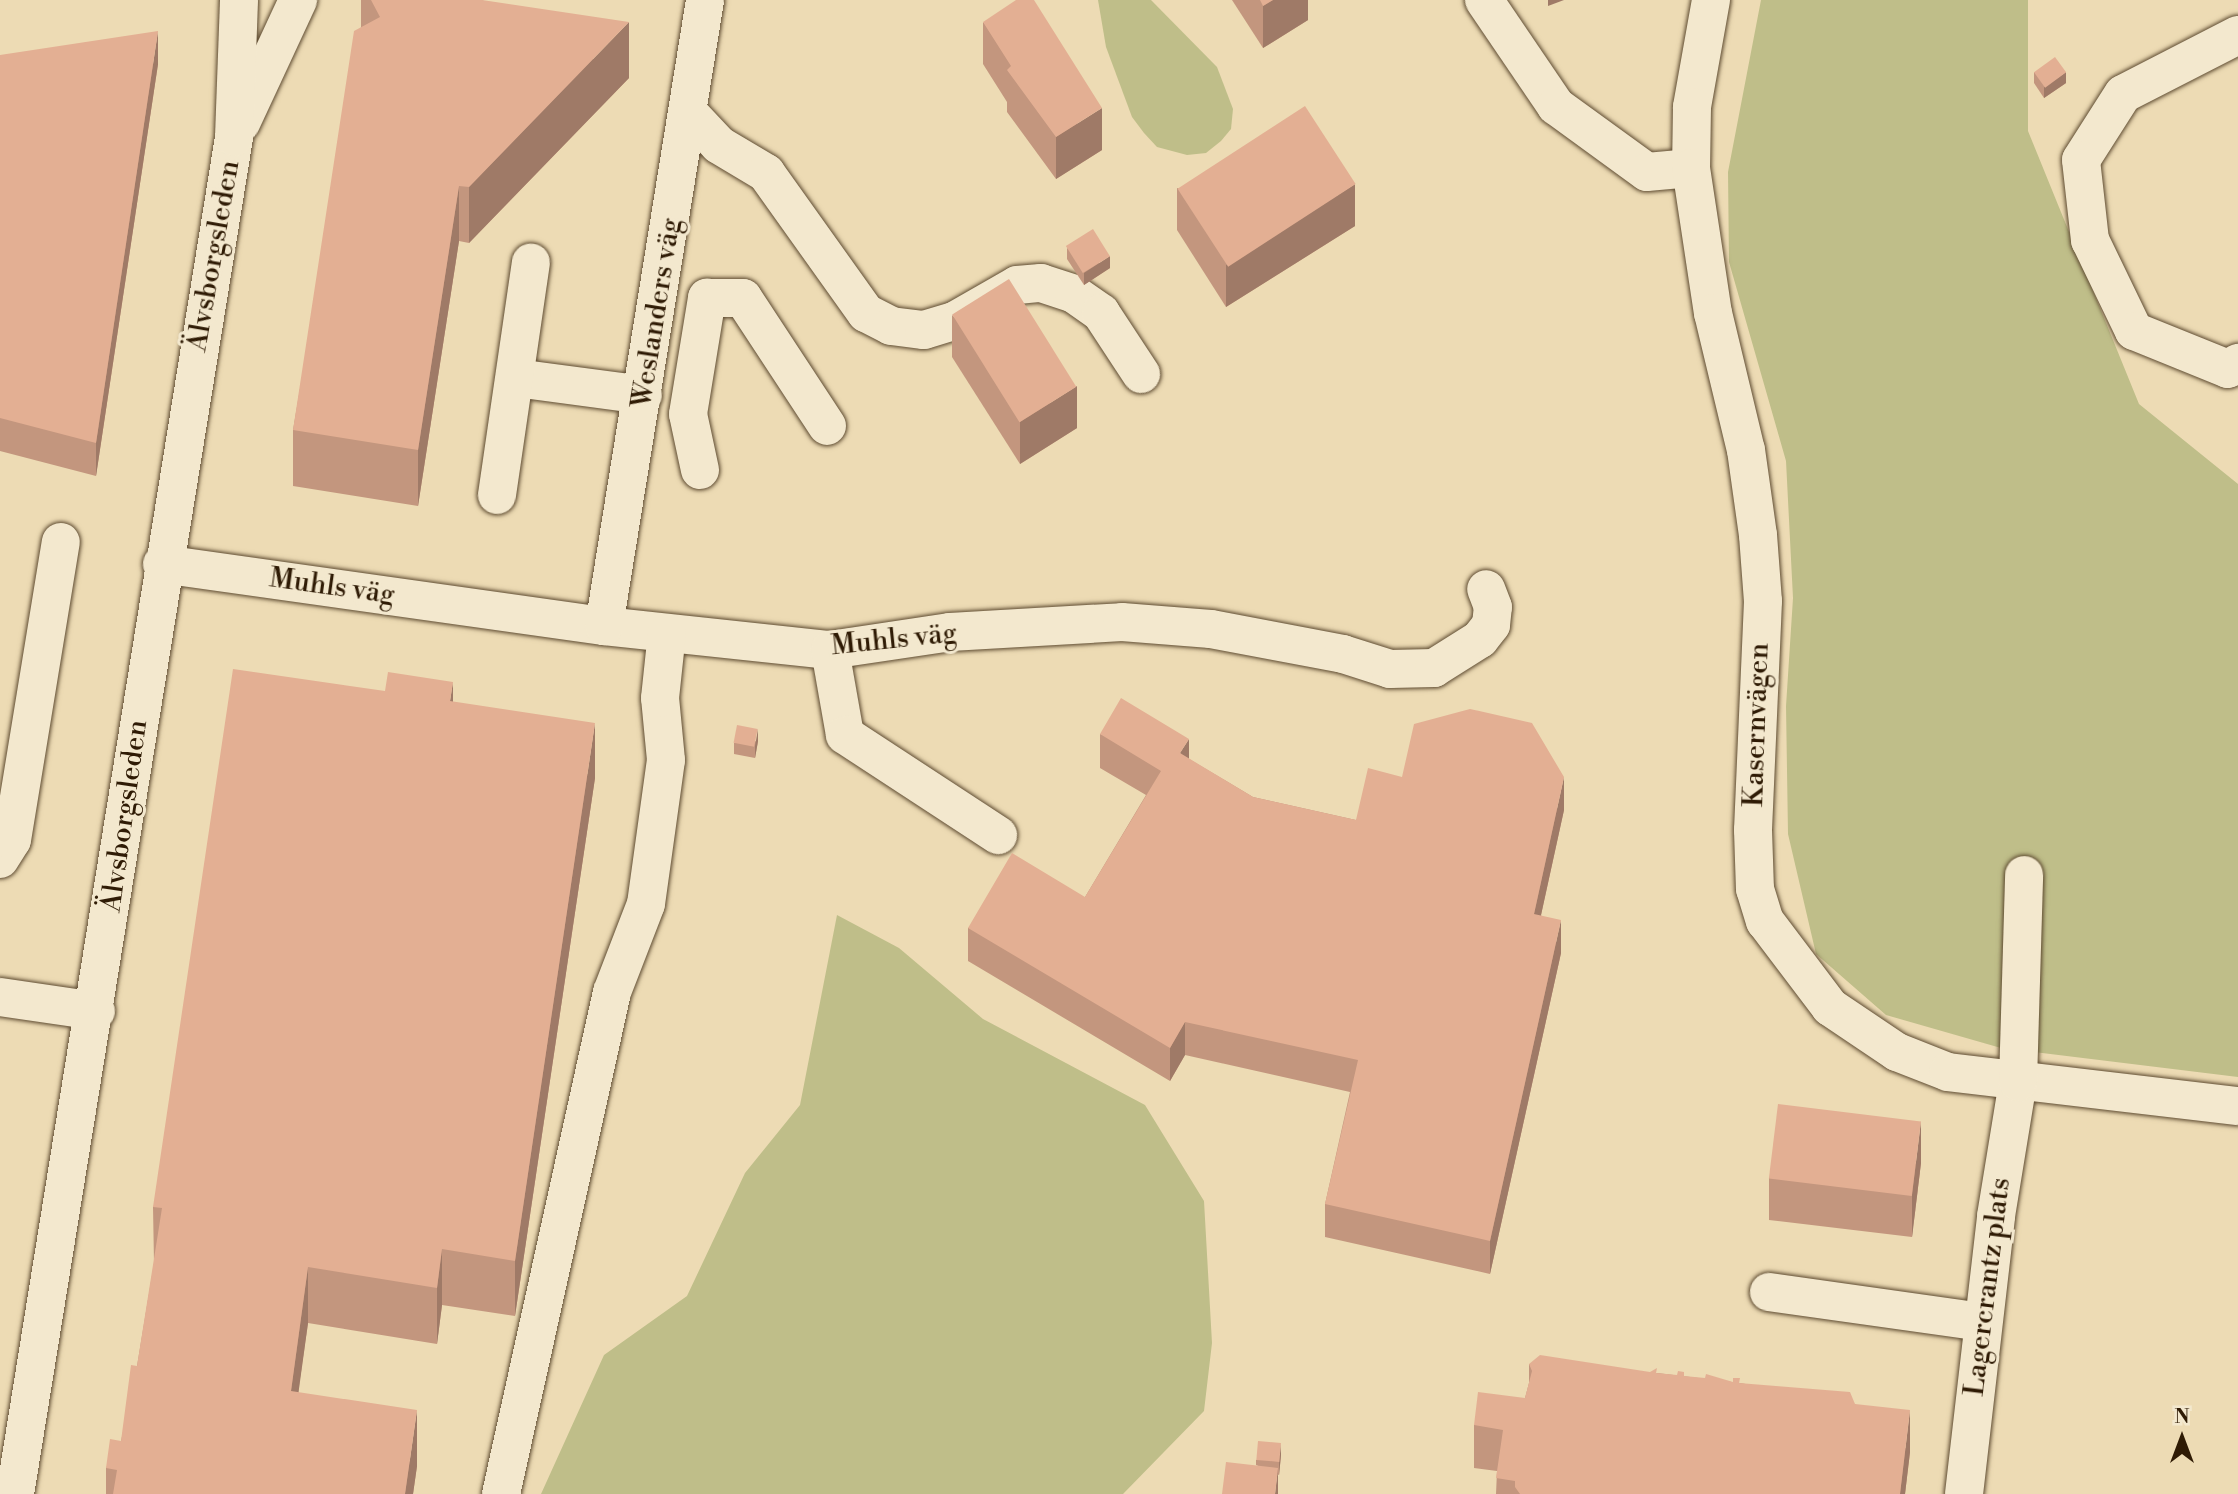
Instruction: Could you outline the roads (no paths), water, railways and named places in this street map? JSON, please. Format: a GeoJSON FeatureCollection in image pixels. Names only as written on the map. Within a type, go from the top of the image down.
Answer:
{"type":"FeatureCollection","features":[{"type":"Feature","properties":{"kind":"street","name":"Älvsborgsleden"},"geometry":{"type":"LineString","coordinates":[[15,1494],[96,1011],[162,564],[234,137],[239,0]]}},
{"type":"Feature","properties":{"kind":"street","name":"Älvsborgsleden"},"geometry":{"type":"LineString","coordinates":[[234,137],[298,0]]}},
{"type":"Feature","properties":{"kind":"street","name":"Weslanders väg"},"geometry":{"type":"LineString","coordinates":[[604,626],[705,0]]}},
{"type":"Feature","properties":{"kind":"street"},"geometry":{"type":"LineString","coordinates":[[1484,0],[1556,106],[1647,172],[1690,168]]}},
{"type":"Feature","properties":{"kind":"street","name":"Kasernvägen"},"geometry":{"type":"LineString","coordinates":[[1711,0],[1692,107],[1690,168],[1713,313],[1746,450],[1758,535],[1763,601],[1753,831],[1755,889],[1765,921],[1830,1007],[1897,1052],[1948,1072],[2238,1106]]}},
{"type":"Feature","properties":{"kind":"street"},"geometry":{"type":"LineString","coordinates":[[2238,35],[2123,94],[2081,159],[2090,240],[2134,331],[2228,369],[2238,363]]}},
{"type":"Feature","properties":{"kind":"street"},"geometry":{"type":"LineString","coordinates":[[688,112],[719,145],[766,173],[866,313],[891,326],[924,330],[956,320],[1017,285],[1041,284],[1074,294],[1101,313],[1141,374]]}},
{"type":"Feature","properties":{"kind":"street"},"geometry":{"type":"LineString","coordinates":[[497,495],[531,262]]}},
{"type":"Feature","properties":{"kind":"street"},"geometry":{"type":"LineString","coordinates":[[700,470],[688,414],[707,298],[743,298],[827,426]]}},
{"type":"Feature","properties":{"kind":"street"},"geometry":{"type":"LineString","coordinates":[[516,378],[642,402],[688,414]]}},
{"type":"Feature","properties":{"kind":"street"},"geometry":{"type":"LineString","coordinates":[[0,859],[12,840],[61,542]]}},
{"type":"Feature","properties":{"kind":"street","name":"Muhls väg"},"geometry":{"type":"LineString","coordinates":[[162,564],[604,626],[830,650],[950,632],[1122,622],[1211,629],[1342,654],[1390,669],[1434,668],[1459,655],[1491,625],[1493,607],[1486,589]]}},
{"type":"Feature","properties":{"kind":"street"},"geometry":{"type":"LineString","coordinates":[[501,1494],[611,992],[646,904],[666,760],[660,698],[667,633]]}},
{"type":"Feature","properties":{"kind":"street"},"geometry":{"type":"LineString","coordinates":[[830,650],[845,736],[998,835]]}},
{"type":"Feature","properties":{"kind":"street","name":"Lagercrantz plats"},"geometry":{"type":"LineString","coordinates":[[1964,1494],[1983,1322],[2018,1082],[2024,875]]}},
{"type":"Feature","properties":{"kind":"street"},"geometry":{"type":"LineString","coordinates":[[0,997],[96,1011]]}},
{"type":"Feature","properties":{"kind":"street"},"geometry":{"type":"LineString","coordinates":[[1769,1292],[1983,1322]]}}]}
